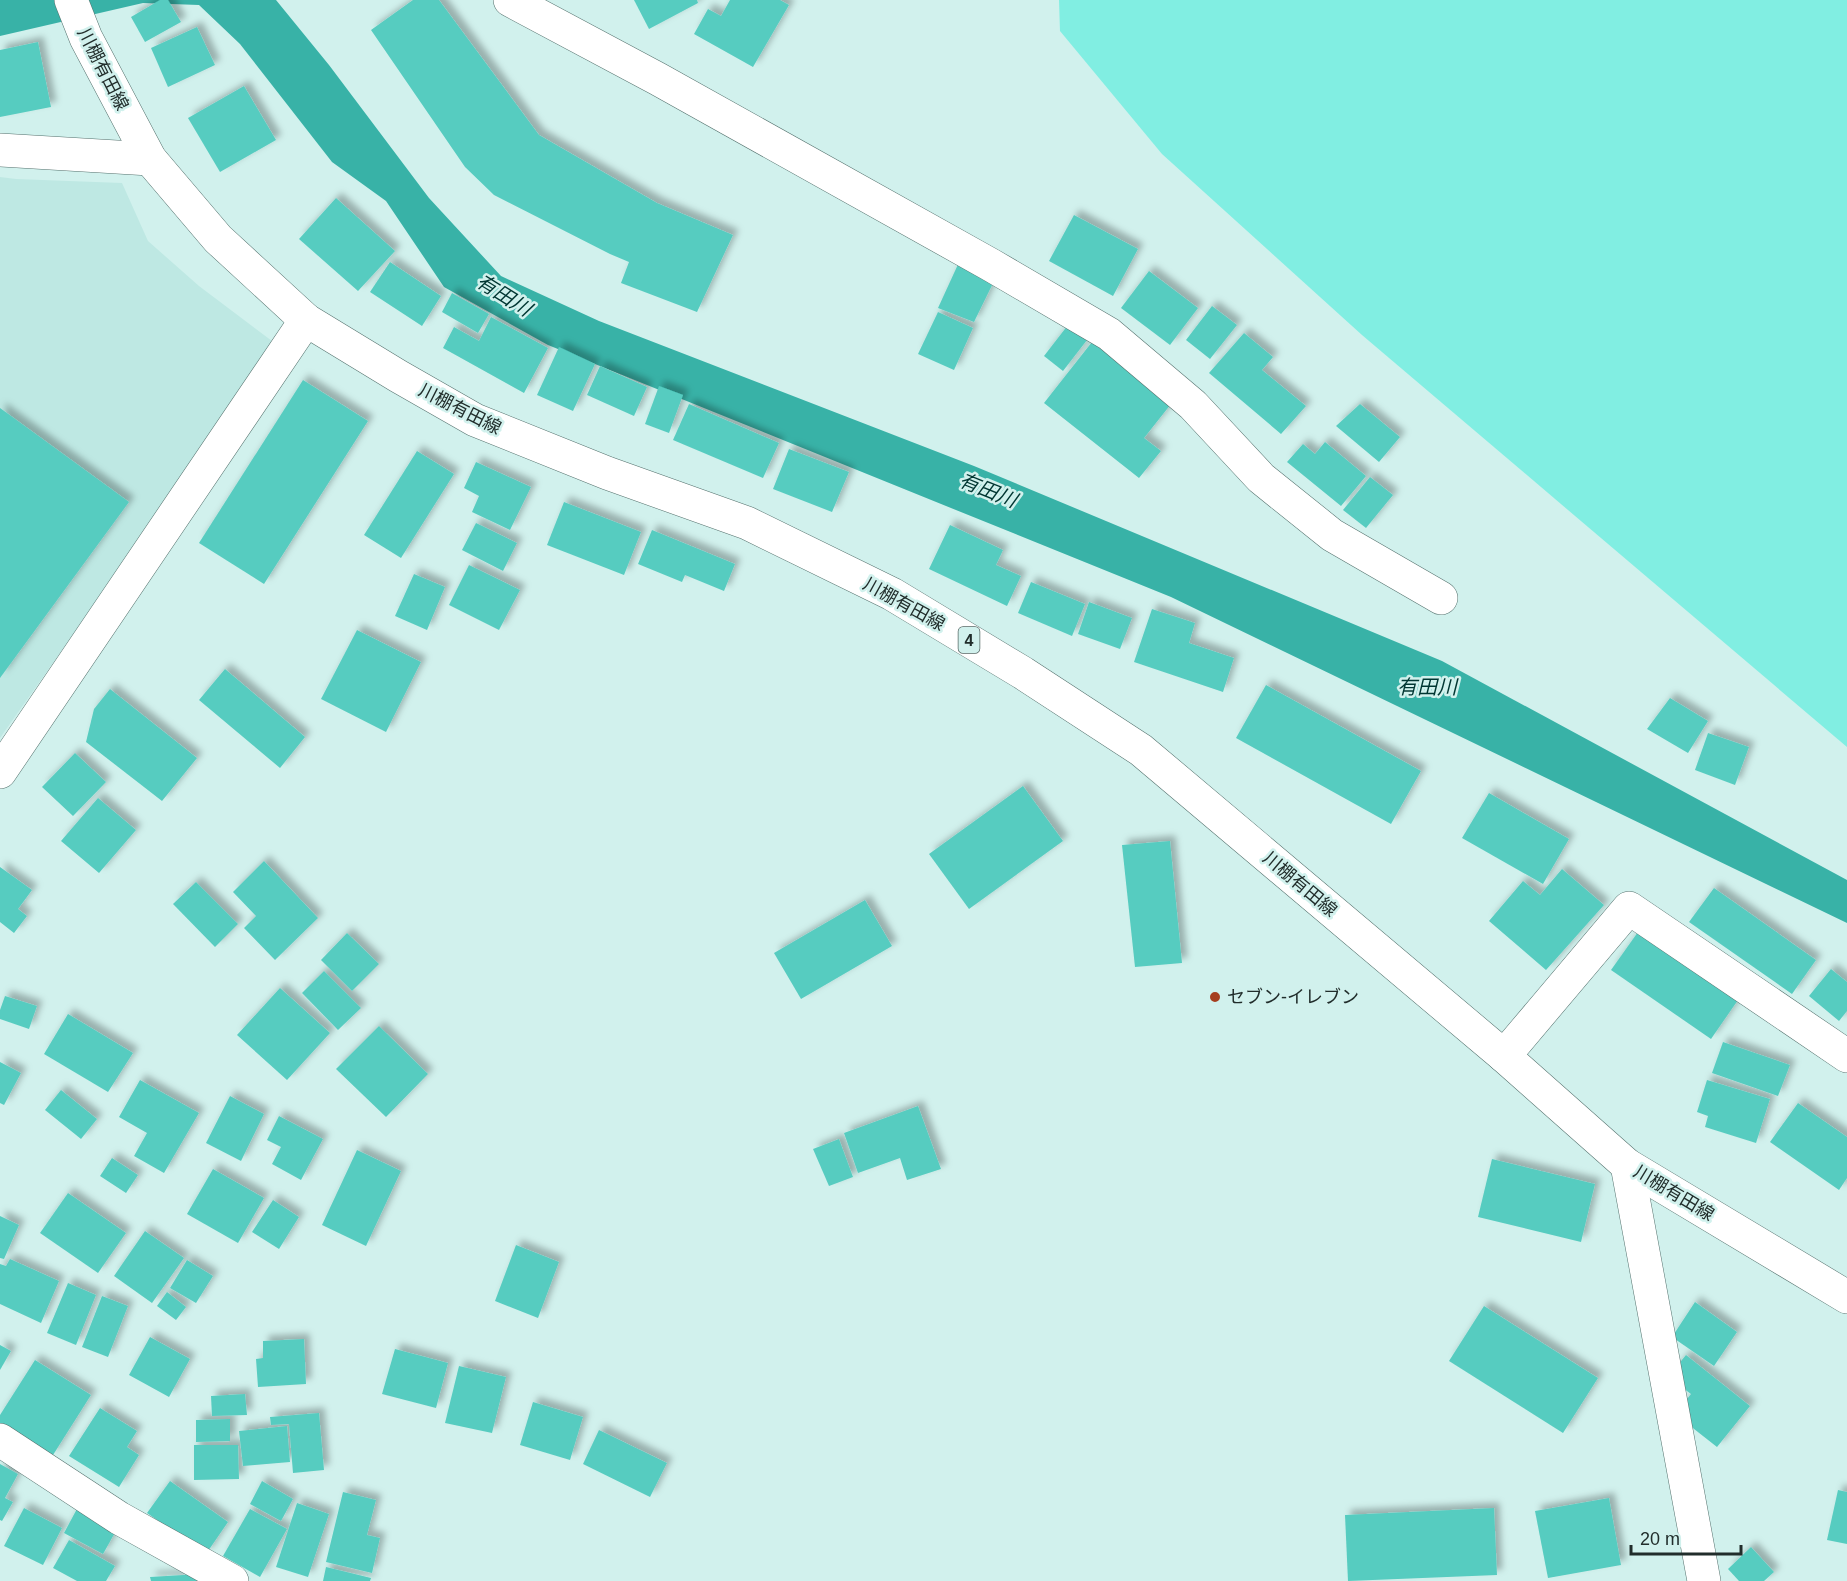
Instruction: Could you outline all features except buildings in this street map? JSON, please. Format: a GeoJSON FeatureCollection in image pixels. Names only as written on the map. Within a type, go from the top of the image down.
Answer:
{"type":"FeatureCollection","features":[{"type":"Feature","properties":{"kind":"street","name":"川棚有田線"},"geometry":{"type":"LineString","coordinates":[[71,0],[86,38],[150,159],[218,239],[306,320],[475,420],[607,473],[747,523],[892,594],[1023,672],[1141,750],[1504,1056],[1627,1165],[1847,1297]]}},
{"type":"Feature","properties":{"kind":"street"},"geometry":{"type":"LineString","coordinates":[[510,0],[658,79],[991,265],[1109,334],[1193,405],[1261,478],[1332,535],[1441,598]]}},
{"type":"Feature","properties":{"kind":"street"},"geometry":{"type":"LineString","coordinates":[[0,150],[150,159]]}},
{"type":"Feature","properties":{"kind":"street"},"geometry":{"type":"LineString","coordinates":[[0,772],[306,320]]}},
{"type":"Feature","properties":{"kind":"street"},"geometry":{"type":"LineString","coordinates":[[1504,1056],[1629,908],[1847,1056]]}},
{"type":"Feature","properties":{"kind":"street"},"geometry":{"type":"LineString","coordinates":[[1627,1165],[1704,1581]]}},
{"type":"Feature","properties":{"kind":"street"},"geometry":{"type":"LineString","coordinates":[[0,1440],[119,1518],[232,1581]]}},
{"type":"Feature","properties":{"kind":"shaded area"},"geometry":{"type":"Polygon","coordinates":[[[1059,0],[1847,0],[1847,747],[1362,335],[1162,154],[1060,31],[1059,0]]]}},
{"type":"Feature","properties":{"kind":"shaded area"},"geometry":{"type":"Polygon","coordinates":[[[0,177],[122,183],[148,241],[199,286],[272,341],[126,559],[0,738],[0,177]]]}},
{"type":"Feature","properties":{"kind":"water","name":"有田川"},"geometry":{"type":"Polygon","coordinates":[[[0,0],[276,0],[329,65],[429,198],[501,276],[599,321],[974,466],[1442,661],[1847,880],[1847,923],[1171,597],[548,345],[444,287],[386,201],[332,162],[240,44],[199,5],[143,3],[0,36],[0,0]]]}},
{"type":"Feature","properties":{"kind":"place","name":"セブン-イレブン"},"geometry":{"type":"Point","coordinates":[1215,997]}}]}
